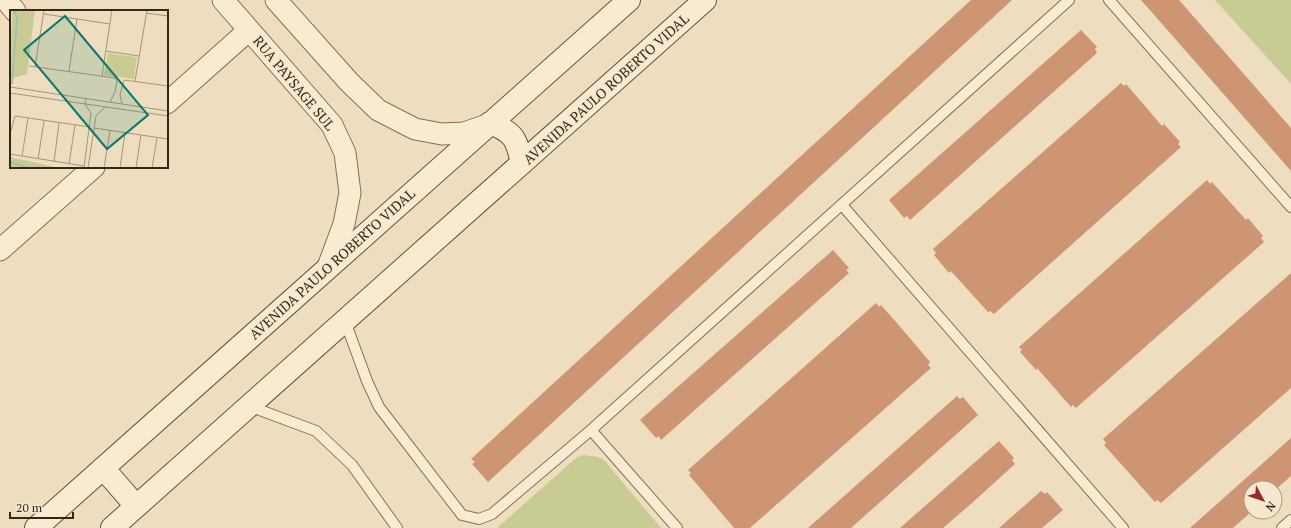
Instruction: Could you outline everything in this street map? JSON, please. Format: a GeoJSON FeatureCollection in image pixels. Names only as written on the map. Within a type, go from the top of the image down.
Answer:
{"type":"FeatureCollection","features":[{"type":"Feature","properties":{"kind":"street"},"geometry":{"type":"LineString","coordinates":[[6,0],[14,10]]}},
{"type":"Feature","properties":{"kind":"street","name":"RUA PAYSAGE SUL"},"geometry":{"type":"LineString","coordinates":[[222,0],[332,125],[345,153],[350,193],[344,224],[328,267]]}},
{"type":"Feature","properties":{"kind":"street","name":"AVENIDA PAULO ROBERTO VIDAL"},"geometry":{"type":"LineString","coordinates":[[36,528],[629,0]]}},
{"type":"Feature","properties":{"kind":"street","name":"AVENIDA PAULO ROBERTO VIDAL"},"geometry":{"type":"LineString","coordinates":[[112,528],[705,0]]}},
{"type":"Feature","properties":{"kind":"street"},"geometry":{"type":"LineString","coordinates":[[280,1],[349,82],[378,110],[415,128],[442,134],[464,133],[490,124],[504,129],[513,136],[522,163]]}},
{"type":"Feature","properties":{"kind":"street"},"geometry":{"type":"LineString","coordinates":[[168,102],[249,30]]}},
{"type":"Feature","properties":{"kind":"street"},"geometry":{"type":"LineString","coordinates":[[3,240],[93,168]]}},
{"type":"Feature","properties":{"kind":"street"},"geometry":{"type":"LineString","coordinates":[[103,468],[136,506]]}},
{"type":"Feature","properties":{"kind":"lane"},"geometry":{"type":"LineString","coordinates":[[345,321],[367,382],[379,407],[462,515],[479,519],[492,514],[591,430],[1069,0]]}},
{"type":"Feature","properties":{"kind":"lane"},"geometry":{"type":"LineString","coordinates":[[1109,0],[1291,207]]}},
{"type":"Feature","properties":{"kind":"lane"},"geometry":{"type":"LineString","coordinates":[[842,205],[1123,528]]}},
{"type":"Feature","properties":{"kind":"lane"},"geometry":{"type":"LineString","coordinates":[[249,406],[316,431],[352,465],[397,528]]}},
{"type":"Feature","properties":{"kind":"lane"},"geometry":{"type":"LineString","coordinates":[[591,430],[678,528]]}},
{"type":"Feature","properties":{"kind":"lane"},"geometry":{"type":"LineString","coordinates":[[1282,528],[1291,520]]}},
{"type":"Feature","properties":{"kind":"green space"},"geometry":{"type":"Polygon","coordinates":[[[1215,0],[1291,0],[1291,84],[1215,0]]]}},
{"type":"Feature","properties":{"kind":"green space"},"geometry":{"type":"Polygon","coordinates":[[[584,455],[598,457],[604,460],[661,528],[497,528],[577,457],[584,455]]]}},
{"type":"Feature","properties":{"kind":"building"},"geometry":{"type":"Polygon","coordinates":[[[971,0],[1012,0],[488,482],[472,464],[475,462],[471,459],[971,0]]]}},
{"type":"Feature","properties":{"kind":"building"},"geometry":{"type":"Polygon","coordinates":[[[1141,0],[1179,0],[1291,128],[1291,171],[1141,0]]]}},
{"type":"Feature","properties":{"kind":"building"},"geometry":{"type":"Polygon","coordinates":[[[1081,30],[1097,47],[1095,49],[1097,53],[910,220],[907,216],[904,218],[889,200],[1081,30]]]}},
{"type":"Feature","properties":{"kind":"building"},"geometry":{"type":"Polygon","coordinates":[[[1121,83],[1124,86],[1126,84],[1162,126],[1164,124],[1180,142],[1178,144],[1181,147],[994,314],[990,311],[988,312],[951,271],[949,273],[934,255],[936,253],[933,249],[1121,83]]]}},
{"type":"Feature","properties":{"kind":"building"},"geometry":{"type":"Polygon","coordinates":[[[1207,180],[1210,184],[1212,182],[1246,220],[1248,218],[1263,236],[1261,238],[1264,242],[1076,408],[1073,405],[1071,407],[1037,368],[1036,370],[1020,352],[1022,350],[1019,347],[1207,180]]]}},
{"type":"Feature","properties":{"kind":"building"},"geometry":{"type":"Polygon","coordinates":[[[833,250],[849,268],[846,270],[849,273],[661,440],[659,436],[656,438],[640,420],[833,250]]]}},
{"type":"Feature","properties":{"kind":"building"},"geometry":{"type":"Polygon","coordinates":[[[1291,273],[1291,388],[1161,503],[1157,500],[1155,502],[1104,445],[1106,443],[1103,439],[1291,273]]]}},
{"type":"Feature","properties":{"kind":"building"},"geometry":{"type":"Polygon","coordinates":[[[876,303],[879,307],[881,305],[930,362],[928,365],[931,368],[750,528],[734,528],[689,475],[691,473],[688,470],[876,303]]]}},
{"type":"Feature","properties":{"kind":"building"},"geometry":{"type":"Polygon","coordinates":[[[957,396],[960,399],[963,397],[978,415],[851,528],[808,528],[957,396]]]}},
{"type":"Feature","properties":{"kind":"building"},"geometry":{"type":"Polygon","coordinates":[[[1291,438],[1291,476],[1283,483],[1283,480],[1244,480],[1291,438]]]}},
{"type":"Feature","properties":{"kind":"building"},"geometry":{"type":"Polygon","coordinates":[[[999,441],[1014,458],[1012,460],[1015,464],[972,503],[943,528],[900,528],[999,441]]]}},
{"type":"Feature","properties":{"kind":"building"},"geometry":{"type":"Polygon","coordinates":[[[1243,481],[1243,519],[1233,528],[1190,528],[1243,481]]]}},
{"type":"Feature","properties":{"kind":"building"},"geometry":{"type":"Polygon","coordinates":[[[1041,491],[1045,494],[1047,492],[1063,510],[1042,528],[999,528],[1041,491]]]}}]}
